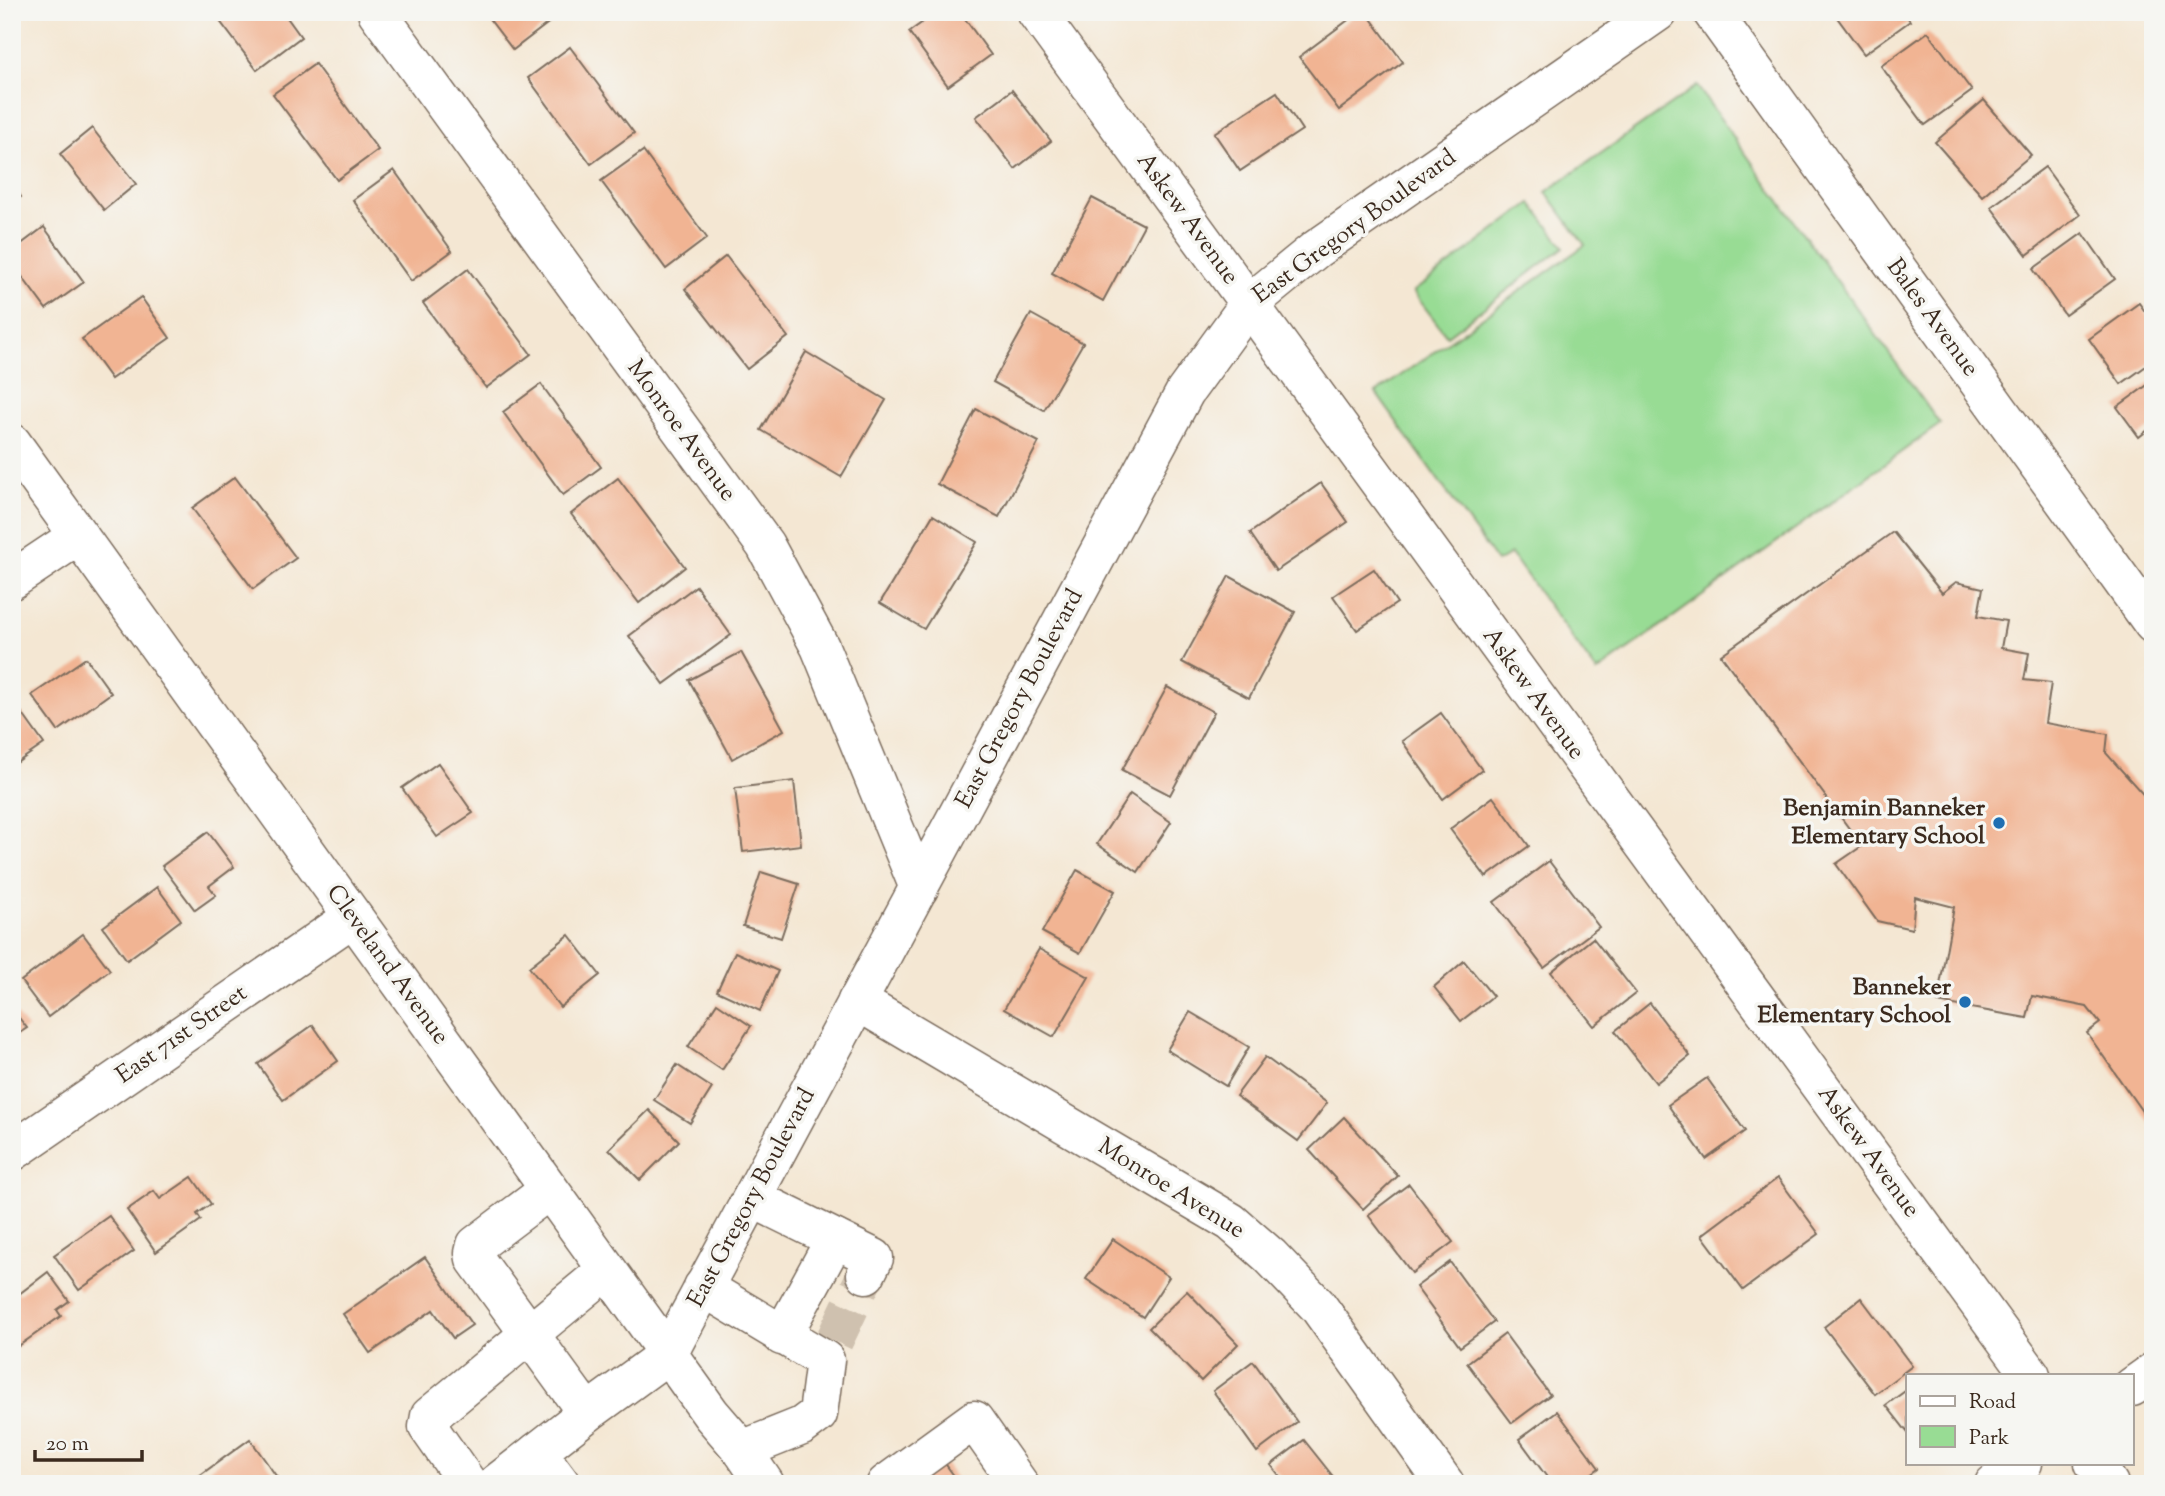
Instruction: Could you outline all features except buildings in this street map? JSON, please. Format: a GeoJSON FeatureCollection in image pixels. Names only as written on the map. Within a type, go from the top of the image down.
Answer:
{"type":"FeatureCollection","features":[{"type":"Feature","properties":{"kind":"street","name":"Monroe Avenue"},"geometry":{"type":"LineString","coordinates":[[377,12],[765,545],[820,647],[919,888]]}},
{"type":"Feature","properties":{"kind":"street","name":"Askew Avenue"},"geometry":{"type":"LineString","coordinates":[[1036,12],[2030,1374]]}},
{"type":"Feature","properties":{"kind":"street","name":"East Gregory Boulevard"},"geometry":{"type":"LineString","coordinates":[[496,1484],[668,1354],[1185,392],[1249,304],[1315,250],[1658,12]]}},
{"type":"Feature","properties":{"kind":"street","name":"Bales Avenue"},"geometry":{"type":"LineString","coordinates":[[1712,12],[2153,624]]}},
{"type":"Feature","properties":{"kind":"street","name":"Cleveland Avenue"},"geometry":{"type":"LineString","coordinates":[[12,443],[711,1414],[742,1450],[765,1484]]}},
{"type":"Feature","properties":{"kind":"street"},"geometry":{"type":"LineString","coordinates":[[12,580],[78,536]]}},
{"type":"Feature","properties":{"kind":"street","name":"East 71st Street"},"geometry":{"type":"LineString","coordinates":[[12,1152],[353,917]]}},
{"type":"Feature","properties":{"kind":"street","name":"Monroe Avenue"},"geometry":{"type":"LineString","coordinates":[[857,1001],[1231,1222],[1270,1256],[1318,1306],[1445,1484]]}},
{"type":"Feature","properties":{"kind":"street"},"geometry":{"type":"LineString","coordinates":[[549,1190],[476,1245],[475,1259],[587,1413]]}},
{"type":"Feature","properties":{"kind":"street"},"geometry":{"type":"LineString","coordinates":[[752,1198],[874,1258],[866,1274]]}},
{"type":"Feature","properties":{"kind":"street"},"geometry":{"type":"LineString","coordinates":[[782,1336],[835,1240]]}},
{"type":"Feature","properties":{"kind":"street"},"geometry":{"type":"LineString","coordinates":[[468,1484],[428,1427],[430,1416],[607,1270]]}},
{"type":"Feature","properties":{"kind":"street"},"geometry":{"type":"LineString","coordinates":[[704,1287],[782,1336],[829,1351],[818,1413],[802,1426],[742,1450]]}},
{"type":"Feature","properties":{"kind":"street"},"geometry":{"type":"LineString","coordinates":[[2134,1386],[2153,1372]]}},
{"type":"Feature","properties":{"kind":"street"},"geometry":{"type":"LineString","coordinates":[[886,1484],[974,1420],[1019,1484]]}},
{"type":"Feature","properties":{"kind":"street"},"geometry":{"type":"LineString","coordinates":[[537,1452],[561,1484]]}},
{"type":"Feature","properties":{"kind":"street"},"geometry":{"type":"LineString","coordinates":[[1994,1484],[2023,1464]]}},
{"type":"Feature","properties":{"kind":"street"},"geometry":{"type":"LineString","coordinates":[[2095,1464],[2109,1484]]}},
{"type":"Feature","properties":{"kind":"green space"},"geometry":{"type":"Polygon","coordinates":[[[1697,86],[1940,424],[1597,672],[1511,554],[1497,562],[1376,393],[1585,245],[1546,192],[1697,86]]]}},
{"type":"Feature","properties":{"kind":"green space"},"geometry":{"type":"Polygon","coordinates":[[[1531,203],[1564,247],[1447,336],[1413,292],[1531,203]]]}},
{"type":"Feature","properties":{"kind":"tunnel"},"geometry":{"type":"LineString","coordinates":[[834,1341],[866,1274]]}},
{"type":"Feature","properties":{"kind":"place","name":"Benjamin Banneker Elementary School"},"geometry":{"type":"Point","coordinates":[1999,823]}},
{"type":"Feature","properties":{"kind":"place","name":"Banneker Elementary School"},"geometry":{"type":"Point","coordinates":[1965,1002]}}]}
